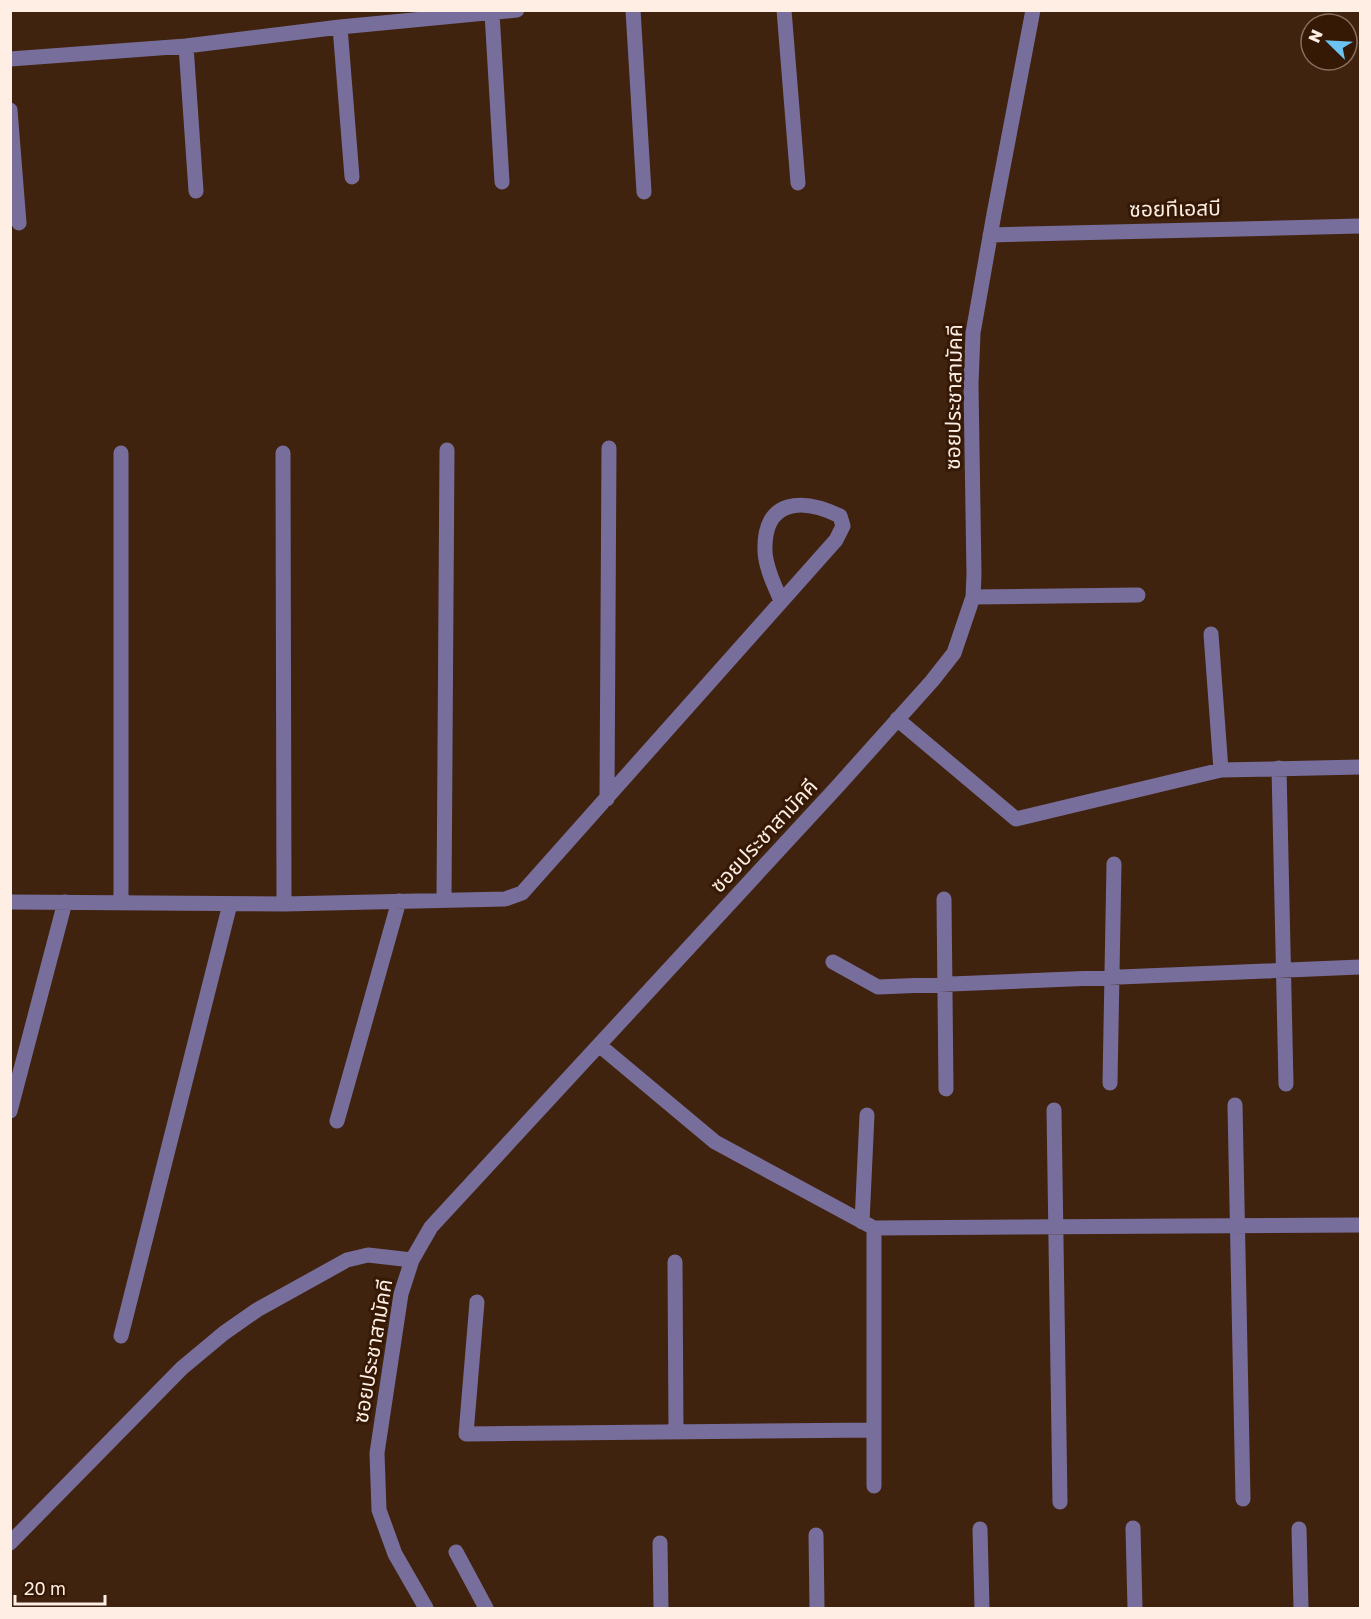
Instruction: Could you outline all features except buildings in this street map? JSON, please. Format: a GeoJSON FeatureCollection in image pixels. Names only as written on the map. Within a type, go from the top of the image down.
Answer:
{"type":"FeatureCollection","features":[{"type":"Feature","properties":{"kind":"street"},"geometry":{"type":"LineString","coordinates":[[10,59],[186,46],[340,27],[517,10]]}},
{"type":"Feature","properties":{"kind":"street"},"geometry":{"type":"LineString","coordinates":[[633,10],[644,192]]}},
{"type":"Feature","properties":{"kind":"street"},"geometry":{"type":"LineString","coordinates":[[784,10],[798,183]]}},
{"type":"Feature","properties":{"kind":"street","name":"ซอยประชาสามัคคี"},"geometry":{"type":"LineString","coordinates":[[426,1608],[395,1554],[379,1510],[377,1453],[400,1294],[412,1260],[431,1227],[932,681],[954,653],[973,597],[971,384],[973,333],[1033,10]]}},
{"type":"Feature","properties":{"kind":"street"},"geometry":{"type":"LineString","coordinates":[[492,13],[502,182]]}},
{"type":"Feature","properties":{"kind":"street"},"geometry":{"type":"LineString","coordinates":[[340,27],[352,177]]}},
{"type":"Feature","properties":{"kind":"street"},"geometry":{"type":"LineString","coordinates":[[186,46],[196,191]]}},
{"type":"Feature","properties":{"kind":"street"},"geometry":{"type":"LineString","coordinates":[[10,110],[19,223]]}},
{"type":"Feature","properties":{"kind":"street","name":"ซอยทีเอสบี"},"geometry":{"type":"LineString","coordinates":[[990,235],[1360,226]]}},
{"type":"Feature","properties":{"kind":"street"},"geometry":{"type":"LineString","coordinates":[[607,799],[609,448]]}},
{"type":"Feature","properties":{"kind":"street"},"geometry":{"type":"LineString","coordinates":[[444,900],[447,450]]}},
{"type":"Feature","properties":{"kind":"street"},"geometry":{"type":"LineString","coordinates":[[121,453],[121,902]]}},
{"type":"Feature","properties":{"kind":"street"},"geometry":{"type":"LineString","coordinates":[[283,453],[284,904]]}},
{"type":"Feature","properties":{"kind":"street"},"geometry":{"type":"LineString","coordinates":[[10,902],[284,904],[505,899],[522,893],[836,540],[843,526],[840,516],[823,508],[801,504],[785,507],[771,521],[765,552],[781,601]]}},
{"type":"Feature","properties":{"kind":"street"},"geometry":{"type":"LineString","coordinates":[[973,597],[1138,595]]}},
{"type":"Feature","properties":{"kind":"street"},"geometry":{"type":"LineString","coordinates":[[1211,634],[1221,770]]}},
{"type":"Feature","properties":{"kind":"street"},"geometry":{"type":"LineString","coordinates":[[897,719],[1016,819],[1221,770],[1360,767]]}},
{"type":"Feature","properties":{"kind":"street"},"geometry":{"type":"LineString","coordinates":[[1279,768],[1286,1084]]}},
{"type":"Feature","properties":{"kind":"street"},"geometry":{"type":"LineString","coordinates":[[1110,1083],[1114,864]]}},
{"type":"Feature","properties":{"kind":"street"},"geometry":{"type":"LineString","coordinates":[[944,899],[946,1089]]}},
{"type":"Feature","properties":{"kind":"street"},"geometry":{"type":"LineString","coordinates":[[337,1121],[399,901]]}},
{"type":"Feature","properties":{"kind":"street"},"geometry":{"type":"LineString","coordinates":[[10,1111],[65,902]]}},
{"type":"Feature","properties":{"kind":"street"},"geometry":{"type":"LineString","coordinates":[[121,1336],[230,904]]}},
{"type":"Feature","properties":{"kind":"street"},"geometry":{"type":"LineString","coordinates":[[833,962],[878,987],[1360,966]]}},
{"type":"Feature","properties":{"kind":"street"},"geometry":{"type":"LineString","coordinates":[[598,1046],[715,1142],[868,1225],[1055,1228],[1360,1225]]}},
{"type":"Feature","properties":{"kind":"street"},"geometry":{"type":"LineString","coordinates":[[1234,1105],[1243,1499]]}},
{"type":"Feature","properties":{"kind":"street"},"geometry":{"type":"LineString","coordinates":[[1054,1110],[1060,1502]]}},
{"type":"Feature","properties":{"kind":"street"},"geometry":{"type":"LineString","coordinates":[[867,1114],[874,1486]]}},
{"type":"Feature","properties":{"kind":"street"},"geometry":{"type":"LineString","coordinates":[[10,1543],[182,1368],[224,1333],[257,1310],[347,1260],[368,1255],[412,1260]]}},
{"type":"Feature","properties":{"kind":"street"},"geometry":{"type":"LineString","coordinates":[[675,1262],[676,1432]]}},
{"type":"Feature","properties":{"kind":"street"},"geometry":{"type":"LineString","coordinates":[[477,1302],[466,1434],[874,1430]]}},
{"type":"Feature","properties":{"kind":"street"},"geometry":{"type":"LineString","coordinates":[[1133,1528],[1135,1608]]}},
{"type":"Feature","properties":{"kind":"street"},"geometry":{"type":"LineString","coordinates":[[980,1529],[982,1608]]}},
{"type":"Feature","properties":{"kind":"street"},"geometry":{"type":"LineString","coordinates":[[1299,1529],[1301,1608]]}},
{"type":"Feature","properties":{"kind":"street"},"geometry":{"type":"LineString","coordinates":[[816,1535],[817,1608]]}},
{"type":"Feature","properties":{"kind":"street"},"geometry":{"type":"LineString","coordinates":[[660,1543],[661,1608]]}},
{"type":"Feature","properties":{"kind":"street"},"geometry":{"type":"LineString","coordinates":[[456,1551],[486,1608]]}}]}
